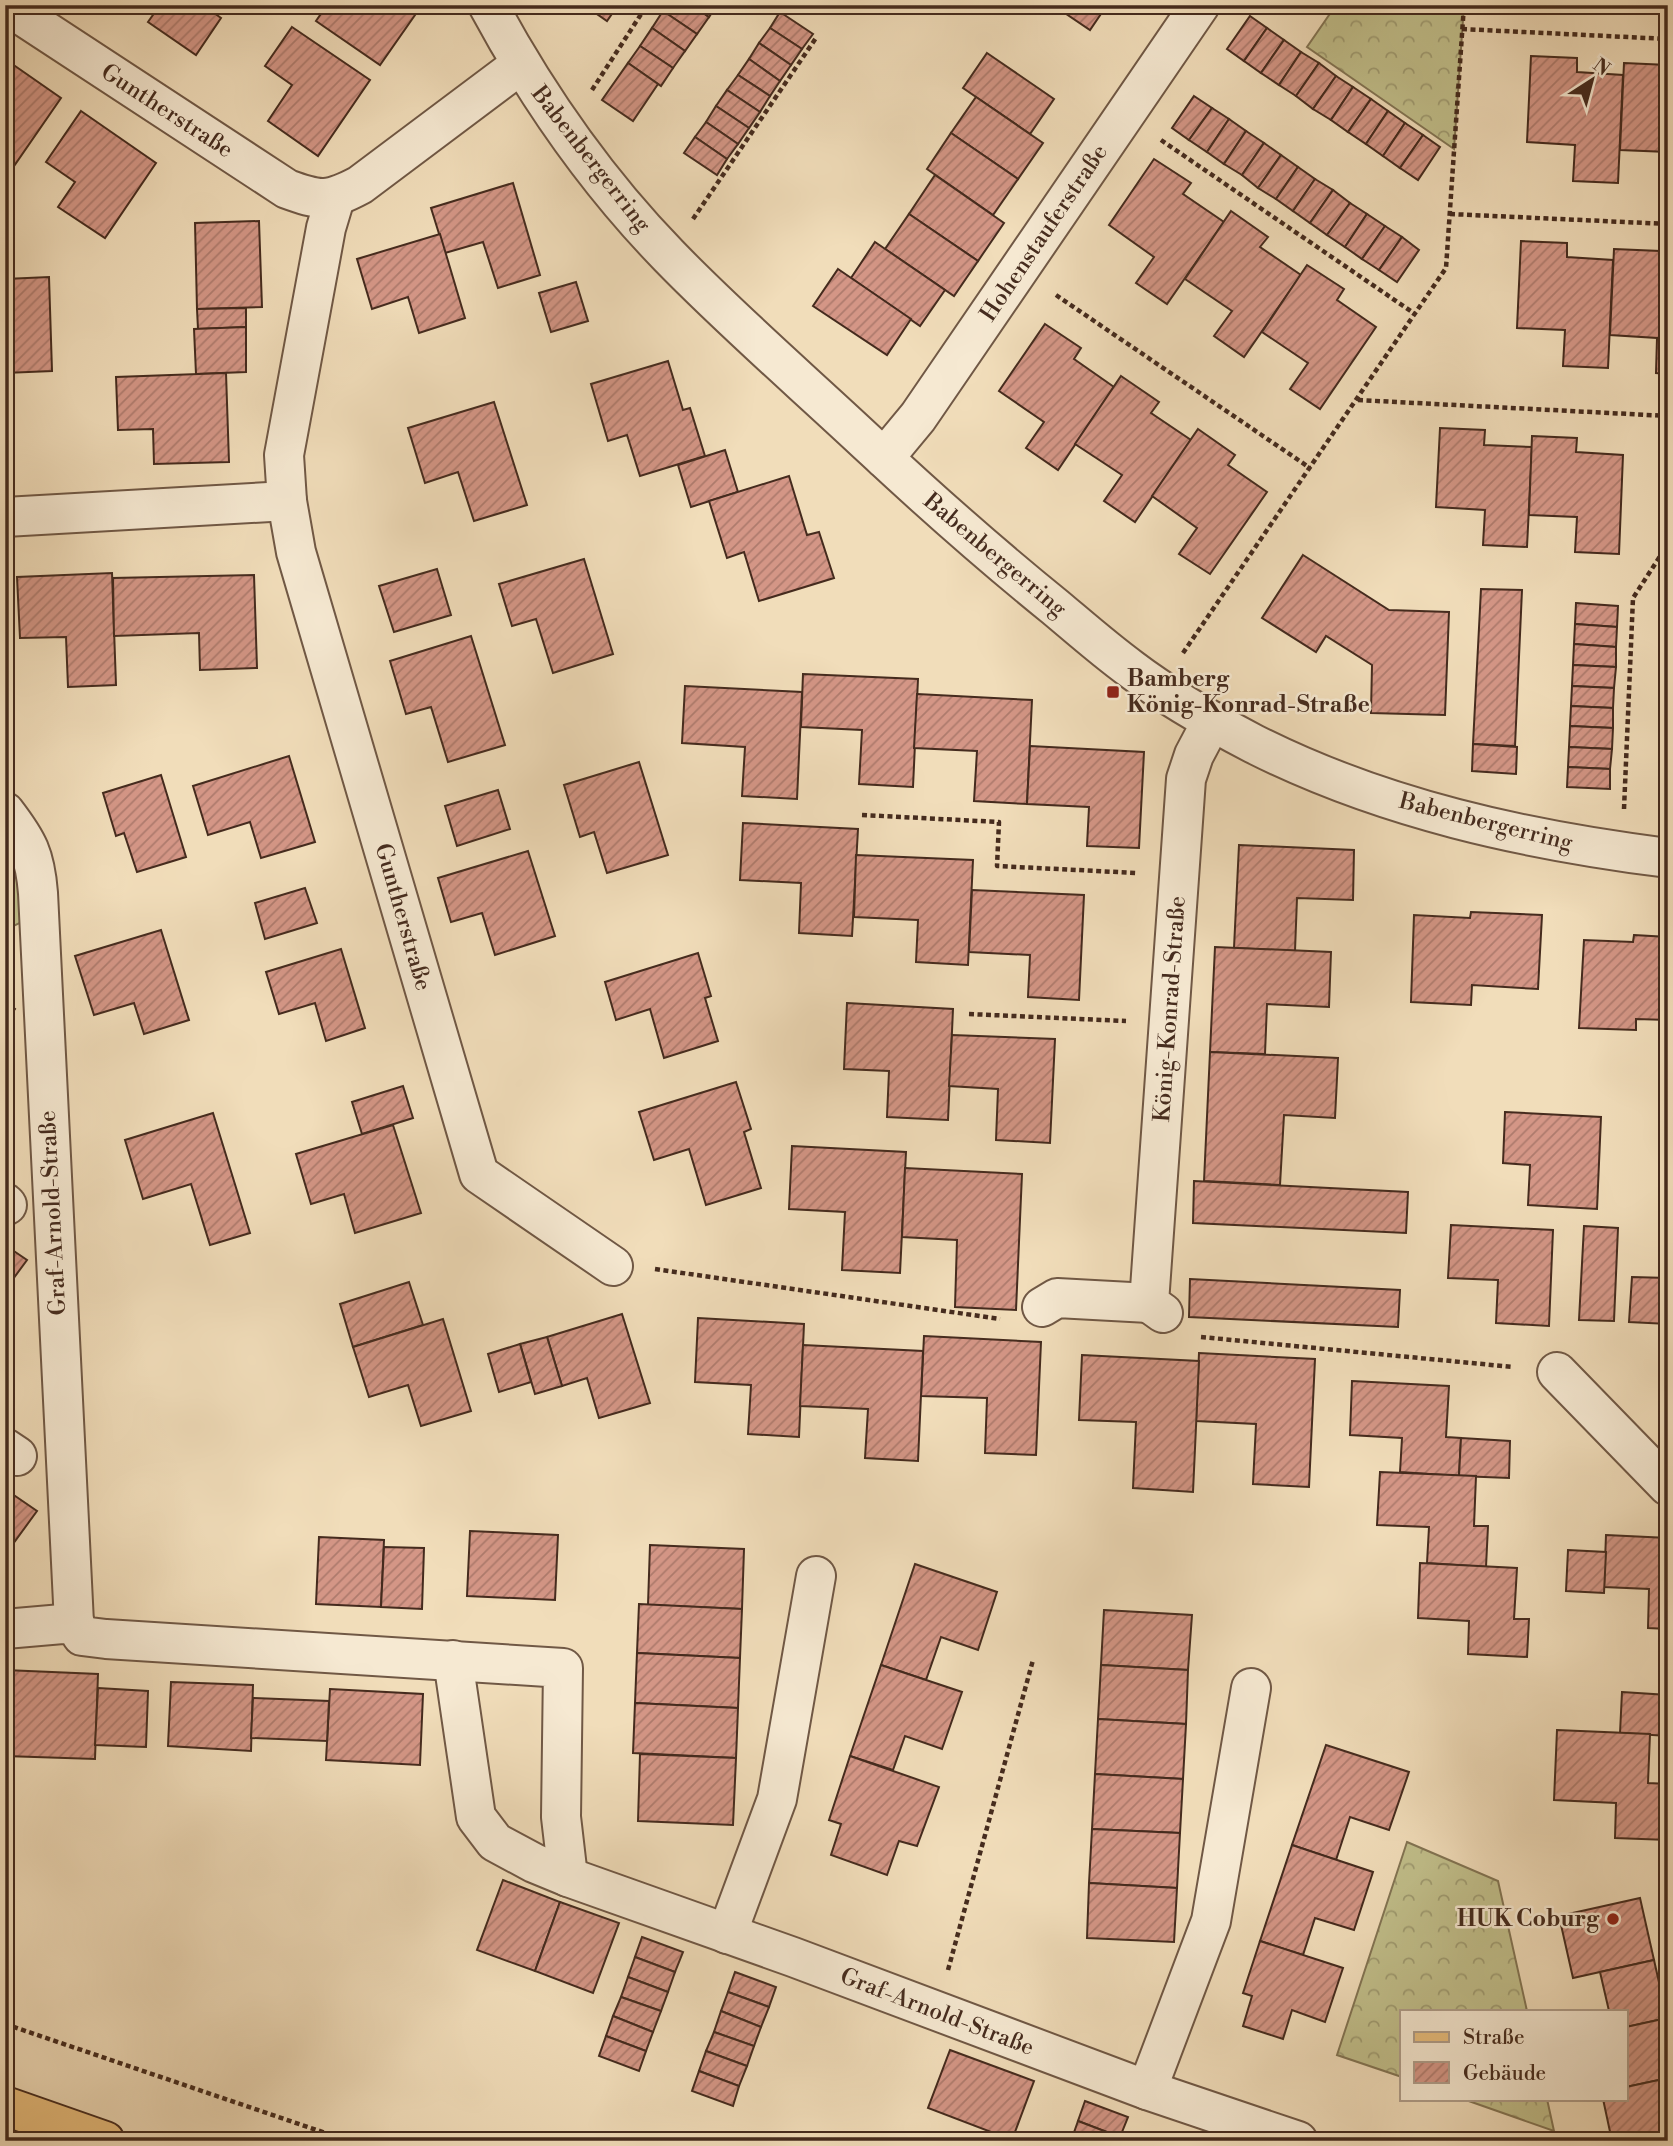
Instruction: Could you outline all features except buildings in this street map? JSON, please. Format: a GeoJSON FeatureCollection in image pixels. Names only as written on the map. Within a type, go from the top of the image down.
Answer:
{"type":"FeatureCollection","features":[{"type":"Feature","properties":{"kind":"main road"},"geometry":{"type":"LineString","coordinates":[[5,2106],[105,2141]]}},
{"type":"Feature","properties":{"kind":"street","name":"Guntherstraße"},"geometry":{"type":"LineString","coordinates":[[6,5],[287,189],[312,198],[335,198],[326,228],[284,455],[287,501],[296,552],[479,1174],[613,1266]]}},
{"type":"Feature","properties":{"kind":"street","name":"Babenbergerring"},"geometry":{"type":"LineString","coordinates":[[488,5],[520,65],[555,117],[618,200],[668,256],[971,538],[1131,669],[1212,721],[1258,746],[1345,783],[1443,817],[1536,839],[1668,858]]}},
{"type":"Feature","properties":{"kind":"street","name":"Hohenstauferstraße"},"geometry":{"type":"LineString","coordinates":[[884,458],[918,417],[1200,5]]}},
{"type":"Feature","properties":{"kind":"street"},"geometry":{"type":"LineString","coordinates":[[335,198],[359,185],[520,65]]}},
{"type":"Feature","properties":{"kind":"street"},"geometry":{"type":"LineString","coordinates":[[5,517],[287,501]]}},
{"type":"Feature","properties":{"kind":"street","name":"König-Konrad-Straße"},"geometry":{"type":"LineString","coordinates":[[1156,1308],[1169,1023],[1186,779],[1194,755],[1212,721]]}},
{"type":"Feature","properties":{"kind":"street","name":"Graf-Arnold-Straße"},"geometry":{"type":"LineString","coordinates":[[5,812],[26,839],[36,866],[38,893],[63,1624]]}},
{"type":"Feature","properties":{"kind":"street"},"geometry":{"type":"LineString","coordinates":[[1042,1307],[1057,1298],[1156,1308]]}},
{"type":"Feature","properties":{"kind":"street"},"geometry":{"type":"LineString","coordinates":[[1557,1372],[1668,1486]]}},
{"type":"Feature","properties":{"kind":"street"},"geometry":{"type":"LineString","coordinates":[[727,1934],[777,1799],[816,1576]]}},
{"type":"Feature","properties":{"kind":"street"},"geometry":{"type":"LineString","coordinates":[[5,1629],[63,1624],[82,1636],[106,1639],[563,1668],[561,1817],[568,1877]]}},
{"type":"Feature","properties":{"kind":"street","name":"Graf-Arnold-Straße"},"geometry":{"type":"LineString","coordinates":[[453,1660],[476,1817],[495,1842],[568,1877],[793,1957],[1147,2091],[1298,2141]]}},
{"type":"Feature","properties":{"kind":"street"},"geometry":{"type":"LineString","coordinates":[[1147,2091],[1212,1921],[1251,1688]]}},
{"type":"Feature","properties":{"kind":"path"},"geometry":{"type":"LineString","coordinates":[[555,117],[592,90],[647,5]]}},
{"type":"Feature","properties":{"kind":"path"},"geometry":{"type":"LineString","coordinates":[[1159,688],[1446,268],[1464,5]]}},
{"type":"Feature","properties":{"kind":"path"},"geometry":{"type":"LineString","coordinates":[[1462,29],[1668,39]]}},
{"type":"Feature","properties":{"kind":"path"},"geometry":{"type":"LineString","coordinates":[[668,256],[816,38]]}},
{"type":"Feature","properties":{"kind":"path"},"geometry":{"type":"LineString","coordinates":[[1125,116],[1415,314]]}},
{"type":"Feature","properties":{"kind":"path"},"geometry":{"type":"LineString","coordinates":[[1450,214],[1668,224]]}},
{"type":"Feature","properties":{"kind":"path"},"geometry":{"type":"LineString","coordinates":[[1019,269],[1310,468]]}},
{"type":"Feature","properties":{"kind":"path"},"geometry":{"type":"LineString","coordinates":[[1357,400],[1668,416]]}},
{"type":"Feature","properties":{"kind":"path"},"geometry":{"type":"LineString","coordinates":[[1622,852],[1633,598],[1668,544]]}},
{"type":"Feature","properties":{"kind":"path"},"geometry":{"type":"LineString","coordinates":[[862,815],[999,822],[997,866],[1180,875]]}},
{"type":"Feature","properties":{"kind":"path"},"geometry":{"type":"LineString","coordinates":[[969,1014],[1169,1023]]}},
{"type":"Feature","properties":{"kind":"path"},"geometry":{"type":"LineString","coordinates":[[613,1266],[662,1270],[1018,1321],[1042,1307]]}},
{"type":"Feature","properties":{"kind":"path"},"geometry":{"type":"LineString","coordinates":[[1156,1308],[1190,1335],[1471,1361],[1557,1372]]}},
{"type":"Feature","properties":{"kind":"path"},"geometry":{"type":"LineString","coordinates":[[936,2012],[1033,1660]]}},
{"type":"Feature","properties":{"kind":"path"},"geometry":{"type":"LineString","coordinates":[[5,2024],[349,2141]]}},
{"type":"Feature","properties":{"kind":"green space"},"geometry":{"type":"Polygon","coordinates":[[[1336,5],[1464,5],[1454,149],[1307,47],[1336,5]]]}},
{"type":"Feature","properties":{"kind":"green space"},"geometry":{"type":"Polygon","coordinates":[[[5,837],[20,876],[22,922],[5,930],[5,837]]]}},
{"type":"Feature","properties":{"kind":"green space"},"geometry":{"type":"Polygon","coordinates":[[[1407,1842],[1498,1881],[1527,2010],[1400,2010],[1400,2076],[1337,2055],[1407,1842]]]}},
{"type":"Feature","properties":{"kind":"green space"},"geometry":{"type":"Polygon","coordinates":[[[1466,2100],[1547,2100],[1554,2131],[1466,2100]]]}},
{"type":"Feature","properties":{"kind":"place","name":"Bamberg König-Konrad-Straße"},"geometry":{"type":"Point","coordinates":[1113,692]}},
{"type":"Feature","properties":{"kind":"place","name":"HUK Coburg"},"geometry":{"type":"Point","coordinates":[1613,1919]}}]}
